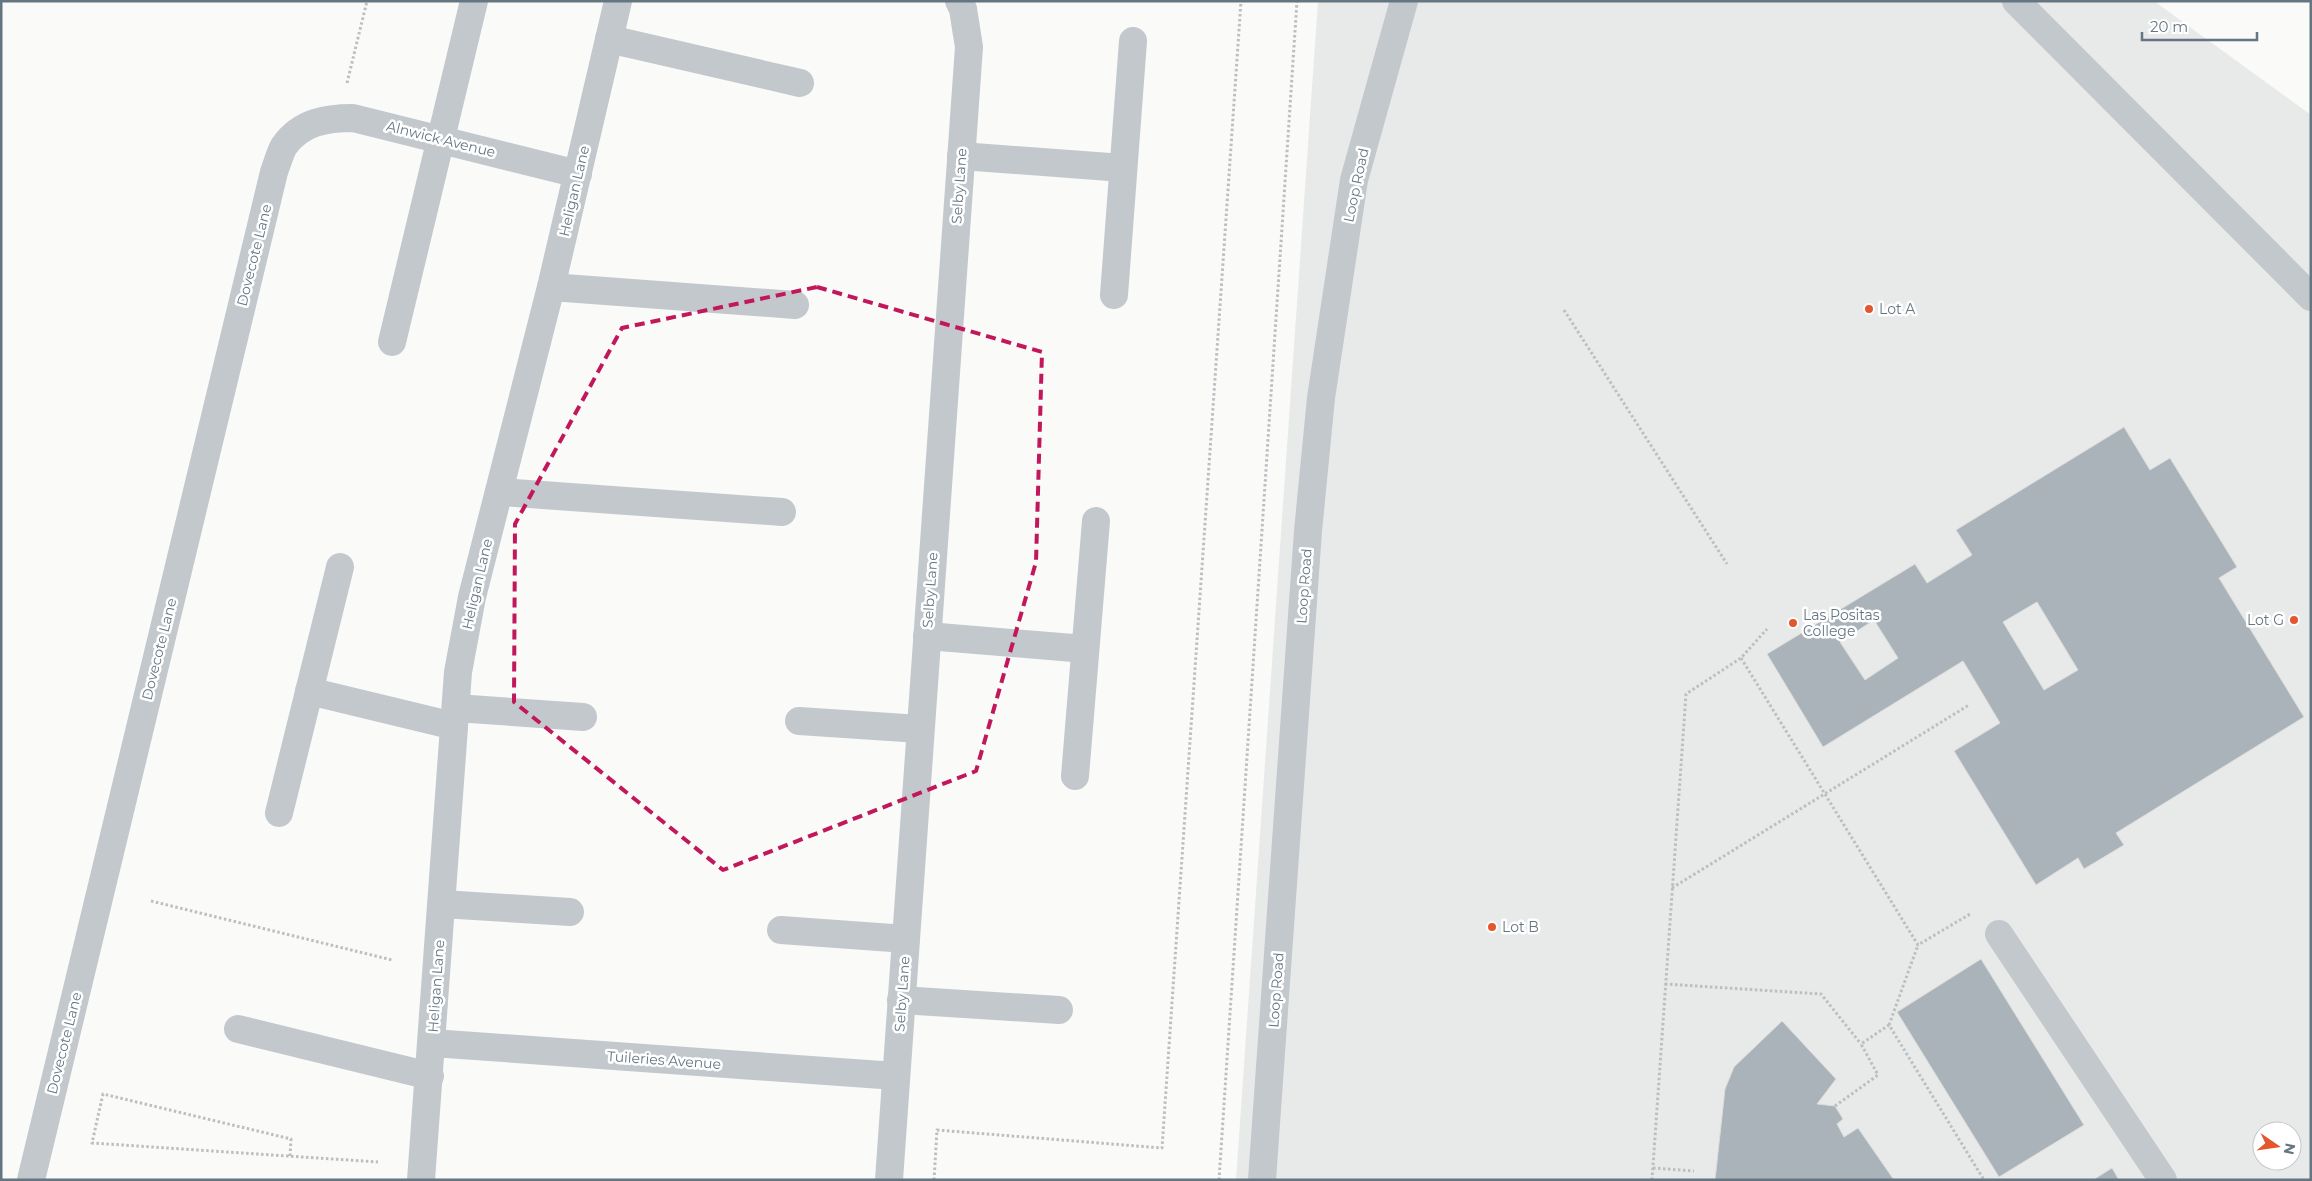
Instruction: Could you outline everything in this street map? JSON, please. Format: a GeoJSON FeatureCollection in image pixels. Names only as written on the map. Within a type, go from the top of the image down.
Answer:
{"type":"FeatureCollection","features":[{"type":"Feature","properties":{"kind":"street"},"geometry":{"type":"LineString","coordinates":[[392,342],[474,1]]}},
{"type":"Feature","properties":{"kind":"street","name":"Heligan Lane"},"geometry":{"type":"LineString","coordinates":[[421,1180],[458,672],[472,598],[551,286],[618,1]]}},
{"type":"Feature","properties":{"kind":"street","name":"Selby Lane"},"geometry":{"type":"LineString","coordinates":[[889,1180],[969,47],[963,9],[959,1]]}},
{"type":"Feature","properties":{"kind":"street","name":"Loop Road"},"geometry":{"type":"LineString","coordinates":[[1262,1180],[1308,541],[1321,398],[1354,180],[1404,1]]}},
{"type":"Feature","properties":{"kind":"street"},"geometry":{"type":"LineString","coordinates":[[2016,1],[2311,296]]}},
{"type":"Feature","properties":{"kind":"street"},"geometry":{"type":"LineString","coordinates":[[609,40],[800,84]]}},
{"type":"Feature","properties":{"kind":"street"},"geometry":{"type":"LineString","coordinates":[[1114,295],[1133,41]]}},
{"type":"Feature","properties":{"kind":"street","name":"Alnwick Avenue"},"geometry":{"type":"LineString","coordinates":[[304,127],[329,118],[353,118],[578,174]]}},
{"type":"Feature","properties":{"kind":"street","name":"Dovecote Lane"},"geometry":{"type":"LineString","coordinates":[[31,1180],[274,172],[284,146],[304,127]]}},
{"type":"Feature","properties":{"kind":"street"},"geometry":{"type":"LineString","coordinates":[[961,156],[1123,168]]}},
{"type":"Feature","properties":{"kind":"street"},"geometry":{"type":"LineString","coordinates":[[551,286],[795,305]]}},
{"type":"Feature","properties":{"kind":"street"},"geometry":{"type":"LineString","coordinates":[[500,492],[782,512]]}},
{"type":"Feature","properties":{"kind":"street"},"geometry":{"type":"LineString","coordinates":[[1075,776],[1096,521]]}},
{"type":"Feature","properties":{"kind":"street"},"geometry":{"type":"LineString","coordinates":[[279,813],[340,567]]}},
{"type":"Feature","properties":{"kind":"street"},"geometry":{"type":"LineString","coordinates":[[927,636],[1085,649]]}},
{"type":"Feature","properties":{"kind":"street"},"geometry":{"type":"LineString","coordinates":[[309,691],[455,717],[582,717]]}},
{"type":"Feature","properties":{"kind":"street"},"geometry":{"type":"LineString","coordinates":[[799,721],[920,728]]}},
{"type":"Feature","properties":{"kind":"street"},"geometry":{"type":"LineString","coordinates":[[442,904],[570,912]]}},
{"type":"Feature","properties":{"kind":"street"},"geometry":{"type":"LineString","coordinates":[[781,930],[906,939]]}},
{"type":"Feature","properties":{"kind":"street"},"geometry":{"type":"LineString","coordinates":[[1999,934],[2163,1180]]}},
{"type":"Feature","properties":{"kind":"street"},"geometry":{"type":"LineString","coordinates":[[901,1000],[1060,1010]]}},
{"type":"Feature","properties":{"kind":"street"},"geometry":{"type":"LineString","coordinates":[[238,1029],[430,1076]]}},
{"type":"Feature","properties":{"kind":"street","name":"Tuileries Avenue"},"geometry":{"type":"LineString","coordinates":[[432,1043],[896,1076]]}},
{"type":"Feature","properties":{"kind":"path"},"geometry":{"type":"LineString","coordinates":[[339,118],[367,1]]}},
{"type":"Feature","properties":{"kind":"path"},"geometry":{"type":"LineString","coordinates":[[934,1180],[938,1130],[1162,1148],[1241,1]]}},
{"type":"Feature","properties":{"kind":"path"},"geometry":{"type":"LineString","coordinates":[[1219,1180],[1297,1]]}},
{"type":"Feature","properties":{"kind":"path"},"geometry":{"type":"LineString","coordinates":[[1564,310],[1727,564]]}},
{"type":"Feature","properties":{"kind":"path"},"geometry":{"type":"LineString","coordinates":[[1652,1180],[1686,694],[1741,658],[1767,629]]}},
{"type":"Feature","properties":{"kind":"path"},"geometry":{"type":"LineString","coordinates":[[1741,658],[1918,945]]}},
{"type":"Feature","properties":{"kind":"path"},"geometry":{"type":"LineString","coordinates":[[1672,888],[1969,705]]}},
{"type":"Feature","properties":{"kind":"path"},"geometry":{"type":"LineString","coordinates":[[151,901],[392,960]]}},
{"type":"Feature","properties":{"kind":"path"},"geometry":{"type":"LineString","coordinates":[[1862,1044],[1889,1025],[1918,945],[1982,907],[1999,934]]}},
{"type":"Feature","properties":{"kind":"path"},"geometry":{"type":"LineString","coordinates":[[1665,984],[1821,994],[1862,1044],[1878,1075],[1835,1106]]}},
{"type":"Feature","properties":{"kind":"path"},"geometry":{"type":"LineString","coordinates":[[1889,1025],[1984,1180]]}},
{"type":"Feature","properties":{"kind":"path"},"geometry":{"type":"LineString","coordinates":[[290,1156],[291,1139],[103,1094],[92,1142],[141,1146],[378,1162]]}},
{"type":"Feature","properties":{"kind":"path"},"geometry":{"type":"LineString","coordinates":[[1653,1168],[1694,1171]]}},
{"type":"Feature","properties":{"kind":"highlighted area"},"geometry":{"type":"Polygon","coordinates":[[[817,287],[1042,352],[1036,562],[976,771],[723,870],[514,702],[515,524],[622,328],[817,287]]]}},
{"type":"Feature","properties":{"kind":"shaded area","name":"Las Positas College"},"geometry":{"type":"Polygon","coordinates":[[[1318,1],[2154,1],[2311,115],[2311,1180],[1236,1180],[1318,1]]]}},
{"type":"Feature","properties":{"kind":"building"},"geometry":{"type":"Polygon","coordinates":[[[2124,427],[2150,470],[2170,458],[2237,567],[2219,578],[2304,717],[2116,833],[2124,845],[2084,869],[2078,858],[2036,885],[1954,751],[2000,723],[1963,661],[1823,747],[1767,654],[1915,564],[1927,583],[1972,555],[1956,530],[2124,427]],[[2037,602],[2003,622],[2044,690],[2078,670],[2037,602]],[[1874,620],[1840,642],[1865,680],[1898,658],[1874,620]]]}},
{"type":"Feature","properties":{"kind":"building"},"geometry":{"type":"Polygon","coordinates":[[[1981,959],[2084,1125],[1999,1177],[1897,1012],[1981,959]]]}},
{"type":"Feature","properties":{"kind":"building"},"geometry":{"type":"Polygon","coordinates":[[[1782,1021],[1836,1079],[1817,1104],[1835,1106],[1843,1119],[1837,1124],[1844,1137],[1858,1128],[1894,1180],[1715,1180],[1725,1089],[1734,1067],[1782,1021]]]}},
{"type":"Feature","properties":{"kind":"building"},"geometry":{"type":"Polygon","coordinates":[[[2112,1168],[2119,1180],[2093,1180],[2112,1168]]]}},
{"type":"Feature","properties":{"kind":"place","name":"Lot A"},"geometry":{"type":"Point","coordinates":[1869,309]}},
{"type":"Feature","properties":{"kind":"place","name":"Lot G"},"geometry":{"type":"Point","coordinates":[2294,620]}},
{"type":"Feature","properties":{"kind":"place","name":"Las Positas College"},"geometry":{"type":"Point","coordinates":[1793,623]}},
{"type":"Feature","properties":{"kind":"place","name":"Lot B"},"geometry":{"type":"Point","coordinates":[1492,927]}}]}
